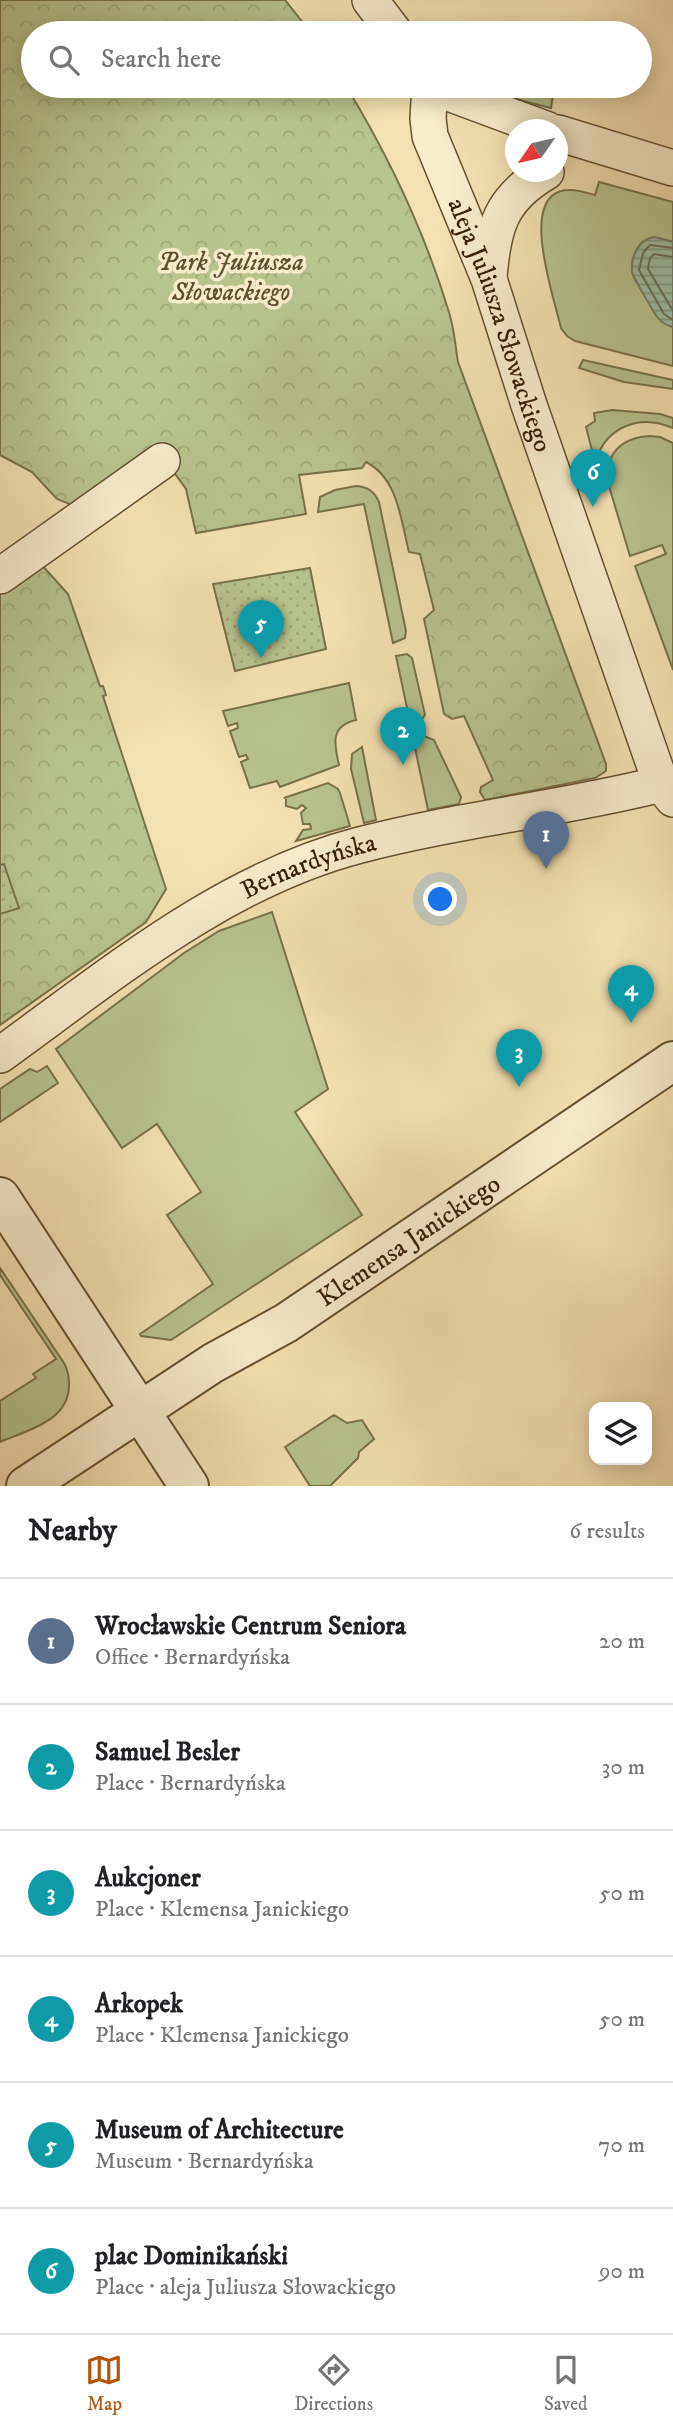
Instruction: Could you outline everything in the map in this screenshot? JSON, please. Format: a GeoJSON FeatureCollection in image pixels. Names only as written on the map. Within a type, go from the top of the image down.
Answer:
{"type":"FeatureCollection","features":[{"type":"Feature","properties":{"kind":"street"},"geometry":{"type":"LineString","coordinates":[[370,0],[385,21]]}},
{"type":"Feature","properties":{"kind":"street","name":"aleja Juliusza Słowackiego"},"geometry":{"type":"LineString","coordinates":[[429,98],[430,136],[489,279],[529,405],[667,791]]}},
{"type":"Feature","properties":{"kind":"street"},"geometry":{"type":"LineString","coordinates":[[462,98],[518,119]]}},
{"type":"Feature","properties":{"kind":"street"},"geometry":{"type":"LineString","coordinates":[[568,136],[673,169]]}},
{"type":"Feature","properties":{"kind":"street"},"geometry":{"type":"LineString","coordinates":[[568,158],[601,147]]}},
{"type":"Feature","properties":{"kind":"street"},"geometry":{"type":"LineString","coordinates":[[489,279],[493,238],[502,214],[516,194],[532,182]]}},
{"type":"Feature","properties":{"kind":"street"},"geometry":{"type":"LineString","coordinates":[[0,576],[162,461]]}},
{"type":"Feature","properties":{"kind":"street","name":"Bernardyńska"},"geometry":{"type":"LineString","coordinates":[[0,1055],[201,913],[305,863],[360,845],[609,797],[667,791]]}},
{"type":"Feature","properties":{"kind":"street","name":"Klemensa Janickiego"},"geometry":{"type":"LineString","coordinates":[[26,1486],[213,1363],[286,1323],[673,1061]]}},
{"type":"Feature","properties":{"kind":"street"},"geometry":{"type":"LineString","coordinates":[[0,1197],[189,1486]]}},
{"type":"Feature","properties":{"kind":"green space","name":"Park Juliusza Słowackiego"},"geometry":{"type":"Polygon","coordinates":[[[0,0],[285,0],[302,21],[21,21],[21,98],[353,98],[390,166],[428,251],[450,315],[458,362],[606,764],[606,771],[595,778],[485,800],[480,792],[481,787],[493,780],[464,716],[452,719],[444,714],[424,619],[434,610],[420,554],[409,552],[392,489],[377,469],[366,462],[362,468],[299,475],[306,514],[196,533],[186,489],[159,452],[72,505],[57,499],[32,472],[0,455],[0,0]]]}},
{"type":"Feature","properties":{"kind":"green space"},"geometry":{"type":"Polygon","coordinates":[[[511,98],[553,98],[551,108],[511,98]]]}},
{"type":"Feature","properties":{"kind":"green space"},"geometry":{"type":"Polygon","coordinates":[[[599,182],[673,202],[673,242],[656,238],[646,240],[635,253],[632,270],[635,280],[656,314],[663,322],[673,327],[673,366],[575,341],[561,328],[543,249],[541,227],[544,208],[553,195],[568,190],[595,195],[599,182]]]}},
{"type":"Feature","properties":{"kind":"green space"},"geometry":{"type":"Polygon","coordinates":[[[583,360],[673,380],[673,389],[624,382],[579,368],[583,360]]]}},
{"type":"Feature","properties":{"kind":"green space"},"geometry":{"type":"Polygon","coordinates":[[[612,410],[660,414],[673,418],[673,428],[648,422],[625,426],[607,440],[595,462],[586,427],[595,421],[594,413],[612,410]]]}},
{"type":"Feature","properties":{"kind":"green space"},"geometry":{"type":"Polygon","coordinates":[[[650,436],[673,443],[673,670],[635,566],[666,554],[662,545],[630,556],[605,473],[605,465],[608,465],[619,447],[630,440],[650,436]]]}},
{"type":"Feature","properties":{"kind":"green space"},"geometry":{"type":"Polygon","coordinates":[[[356,486],[370,490],[379,502],[406,631],[405,638],[393,643],[364,504],[318,512],[320,497],[335,490],[356,486]]]}},
{"type":"Feature","properties":{"kind":"green space"},"geometry":{"type":"Polygon","coordinates":[[[40,563],[68,594],[100,686],[103,686],[106,695],[103,696],[166,889],[146,922],[0,1025],[0,591],[40,563]]]}},
{"type":"Feature","properties":{"kind":"green space"},"geometry":{"type":"Polygon","coordinates":[[[310,568],[326,649],[235,671],[213,584],[310,568]]]}},
{"type":"Feature","properties":{"kind":"green space"},"geometry":{"type":"Polygon","coordinates":[[[407,654],[412,658],[425,715],[422,719],[410,722],[396,656],[407,654]]]}},
{"type":"Feature","properties":{"kind":"green space"},"geometry":{"type":"Polygon","coordinates":[[[349,683],[356,720],[338,731],[335,743],[339,765],[280,787],[277,781],[250,788],[241,762],[248,759],[246,755],[239,757],[230,731],[238,728],[237,723],[228,726],[223,711],[349,683]]]}},
{"type":"Feature","properties":{"kind":"green space"},"geometry":{"type":"Polygon","coordinates":[[[424,736],[434,740],[461,797],[459,804],[428,810],[413,738],[424,736]]]}},
{"type":"Feature","properties":{"kind":"green space"},"geometry":{"type":"Polygon","coordinates":[[[362,747],[376,820],[364,823],[351,769],[352,754],[362,747]]]}},
{"type":"Feature","properties":{"kind":"green space"},"geometry":{"type":"Polygon","coordinates":[[[328,783],[338,789],[350,826],[296,841],[303,830],[311,829],[310,824],[303,824],[301,813],[306,808],[302,805],[297,809],[286,806],[284,798],[328,783]]]}},
{"type":"Feature","properties":{"kind":"green space"},"geometry":{"type":"Polygon","coordinates":[[[4,864],[19,908],[0,914],[0,865],[4,864]]]}},
{"type":"Feature","properties":{"kind":"green space"},"geometry":{"type":"Polygon","coordinates":[[[272,912],[328,1089],[295,1112],[362,1215],[171,1340],[141,1336],[140,1334],[213,1284],[167,1215],[201,1192],[157,1124],[122,1148],[56,1049],[184,953],[219,931],[272,912]]]}},
{"type":"Feature","properties":{"kind":"green space"},"geometry":{"type":"Polygon","coordinates":[[[47,1066],[58,1083],[0,1122],[0,1089],[30,1069],[37,1072],[47,1066]]]}},
{"type":"Feature","properties":{"kind":"green space"},"geometry":{"type":"Polygon","coordinates":[[[0,1268],[64,1363],[69,1385],[67,1397],[55,1416],[0,1442],[0,1401],[36,1378],[33,1374],[56,1359],[0,1275],[0,1268]]]}},
{"type":"Feature","properties":{"kind":"green space"},"geometry":{"type":"Polygon","coordinates":[[[334,1415],[347,1423],[362,1420],[374,1439],[330,1486],[310,1486],[285,1447],[334,1415]]]}},
{"type":"Feature","properties":{"kind":"water"},"geometry":{"type":"Polygon","coordinates":[[[649,238],[673,242],[673,327],[656,316],[632,271],[637,249],[649,238]]]}},
{"type":"Feature","properties":{"kind":"place","name":"plac Dominikański"},"geometry":{"type":"Point","coordinates":[593,507]}},
{"type":"Feature","properties":{"kind":"place","name":"Museum of Architecture"},"geometry":{"type":"Point","coordinates":[261,658]}},
{"type":"Feature","properties":{"kind":"place","name":"Samuel Besler"},"geometry":{"type":"Point","coordinates":[403,765]}},
{"type":"Feature","properties":{"kind":"place","name":"Wrocławskie Centrum Seniora"},"geometry":{"type":"Point","coordinates":[546,869]}},
{"type":"Feature","properties":{"kind":"place","name":"Arkopek"},"geometry":{"type":"Point","coordinates":[631,1023]}},
{"type":"Feature","properties":{"kind":"place","name":"Aukcjoner"},"geometry":{"type":"Point","coordinates":[519,1087]}}]}
